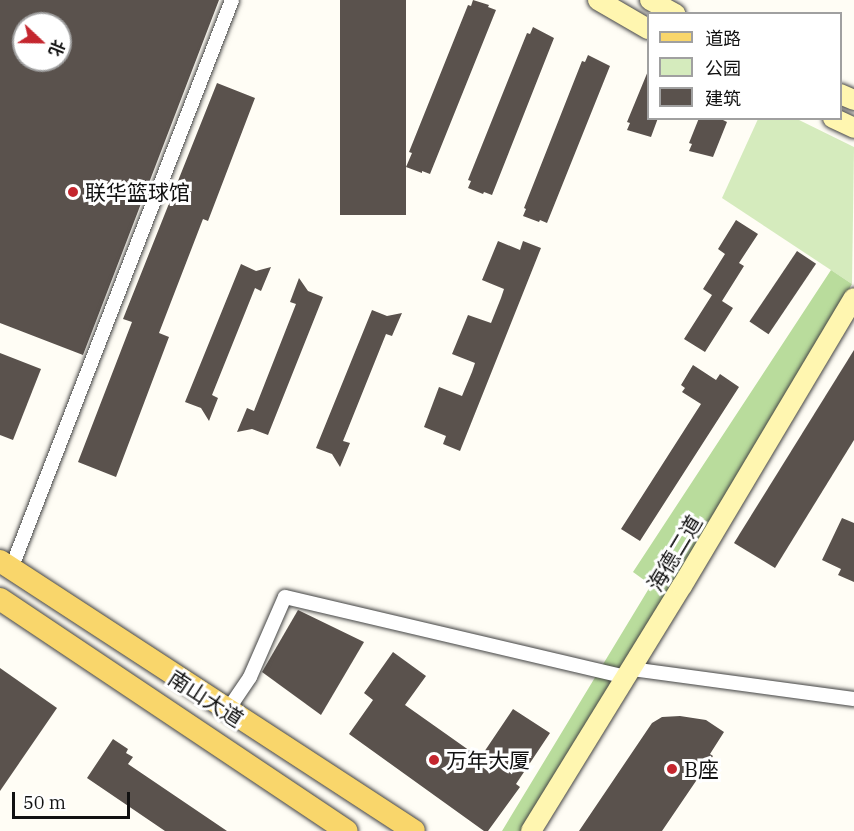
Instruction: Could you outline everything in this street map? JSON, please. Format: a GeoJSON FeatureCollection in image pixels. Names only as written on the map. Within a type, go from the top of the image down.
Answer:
{"type":"FeatureCollection","features":[{"type":"Feature","properties":{"kind":"main road","name":"南山大道"},"geometry":{"type":"LineString","coordinates":[[6,565],[414,831]]}},
{"type":"Feature","properties":{"kind":"main road","name":"南山大道"},"geometry":{"type":"LineString","coordinates":[[0,599],[346,831]]}},
{"type":"Feature","properties":{"kind":"street"},"geometry":{"type":"LineString","coordinates":[[6,565],[232,0]]}},
{"type":"Feature","properties":{"kind":"street"},"geometry":{"type":"LineString","coordinates":[[598,0],[647,28]]}},
{"type":"Feature","properties":{"kind":"street"},"geometry":{"type":"LineString","coordinates":[[650,0],[671,12]]}},
{"type":"Feature","properties":{"kind":"street"},"geometry":{"type":"LineString","coordinates":[[837,120],[854,128]]}},
{"type":"Feature","properties":{"kind":"street","name":"海德二道"},"geometry":{"type":"LineString","coordinates":[[531,831],[629,673],[854,298]]}},
{"type":"Feature","properties":{"kind":"street"},"geometry":{"type":"LineString","coordinates":[[227,711],[250,677],[285,597],[629,673],[854,699]]}},
{"type":"Feature","properties":{"kind":"green space"},"geometry":{"type":"Polygon","coordinates":[[[758,120],[799,120],[854,147],[852,284],[722,198],[758,120]]]}},
{"type":"Feature","properties":{"kind":"green space"},"geometry":{"type":"Polygon","coordinates":[[[831,270],[852,284],[756,450],[629,662],[521,831],[502,831],[651,585],[633,572],[831,270]]]}},
{"type":"Feature","properties":{"kind":"building","name":"联华篮球馆"},"geometry":{"type":"Polygon","coordinates":[[[0,0],[219,0],[83,355],[0,323],[0,0]]]}},
{"type":"Feature","properties":{"kind":"building"},"geometry":{"type":"Polygon","coordinates":[[[340,0],[406,0],[406,215],[340,215],[340,0]]]}},
{"type":"Feature","properties":{"kind":"building"},"geometry":{"type":"Polygon","coordinates":[[[473,0],[496,10],[430,174],[422,171],[422,173],[406,167],[412,153],[409,152],[468,5],[471,6],[473,0]]]}},
{"type":"Feature","properties":{"kind":"building"},"geometry":{"type":"Polygon","coordinates":[[[533,27],[554,38],[492,195],[484,192],[483,194],[468,188],[471,181],[468,180],[527,33],[530,34],[533,27]]]}},
{"type":"Feature","properties":{"kind":"building"},"geometry":{"type":"Polygon","coordinates":[[[588,55],[610,66],[547,223],[540,220],[539,222],[523,216],[526,209],[524,208],[582,61],[585,62],[588,55]]]}},
{"type":"Feature","properties":{"kind":"building"},"geometry":{"type":"Polygon","coordinates":[[[647,73],[647,120],[657,120],[651,137],[627,130],[630,123],[627,122],[647,73]]]}},
{"type":"Feature","properties":{"kind":"building"},"geometry":{"type":"Polygon","coordinates":[[[217,83],[255,98],[208,221],[203,219],[159,333],[169,337],[116,477],[78,462],[132,322],[123,319],[217,83]]]}},
{"type":"Feature","properties":{"kind":"building"},"geometry":{"type":"Polygon","coordinates":[[[698,120],[727,122],[713,157],[689,151],[692,144],[689,143],[698,120]]]}},
{"type":"Feature","properties":{"kind":"building"},"geometry":{"type":"Polygon","coordinates":[[[736,220],[758,234],[739,263],[744,266],[722,301],[733,308],[705,352],[684,339],[712,295],[703,289],[725,254],[718,249],[736,220]]]}},
{"type":"Feature","properties":{"kind":"building"},"geometry":{"type":"Polygon","coordinates":[[[498,241],[520,250],[523,241],[541,248],[460,451],[443,444],[446,436],[424,427],[439,387],[462,396],[472,372],[475,363],[452,354],[468,315],[491,323],[504,289],[482,280],[498,241]]]}},
{"type":"Feature","properties":{"kind":"building"},"geometry":{"type":"Polygon","coordinates":[[[797,251],[816,264],[769,334],[749,321],[797,251]]]}},
{"type":"Feature","properties":{"kind":"building"},"geometry":{"type":"Polygon","coordinates":[[[241,264],[256,271],[271,267],[261,291],[255,288],[212,395],[218,398],[209,421],[201,408],[185,402],[241,264]]]}},
{"type":"Feature","properties":{"kind":"building"},"geometry":{"type":"Polygon","coordinates":[[[299,278],[308,291],[323,297],[268,435],[252,429],[237,432],[247,408],[254,411],[296,304],[290,302],[299,278]]]}},
{"type":"Feature","properties":{"kind":"building"},"geometry":{"type":"Polygon","coordinates":[[[372,310],[387,316],[402,313],[392,336],[386,334],[343,441],[350,443],[340,467],[332,454],[316,448],[372,310]]]}},
{"type":"Feature","properties":{"kind":"building"},"geometry":{"type":"Polygon","coordinates":[[[854,350],[854,440],[775,568],[734,543],[854,350]]]}},
{"type":"Feature","properties":{"kind":"building"},"geometry":{"type":"Polygon","coordinates":[[[0,353],[41,369],[13,440],[0,435],[0,353]]]}},
{"type":"Feature","properties":{"kind":"building"},"geometry":{"type":"Polygon","coordinates":[[[693,365],[716,380],[720,374],[739,387],[640,541],[621,529],[701,404],[682,392],[685,388],[681,385],[693,365]]]}},
{"type":"Feature","properties":{"kind":"building"},"geometry":{"type":"Polygon","coordinates":[[[842,518],[854,523],[854,582],[838,575],[841,569],[822,560],[842,518]]]}},
{"type":"Feature","properties":{"kind":"building"},"geometry":{"type":"Polygon","coordinates":[[[298,610],[364,642],[321,715],[262,672],[298,610]]]}},
{"type":"Feature","properties":{"kind":"building","name":"万年大厦"},"geometry":{"type":"Polygon","coordinates":[[[393,652],[426,676],[405,705],[480,758],[513,709],[550,733],[516,784],[520,787],[488,831],[484,831],[349,734],[373,700],[364,693],[393,652]]]}},
{"type":"Feature","properties":{"kind":"building"},"geometry":{"type":"Polygon","coordinates":[[[0,668],[57,708],[0,791],[0,668]]]}},
{"type":"Feature","properties":{"kind":"building"},"geometry":{"type":"Polygon","coordinates":[[[680,716],[706,720],[724,732],[710,754],[713,756],[662,831],[579,831],[652,723],[662,717],[680,716]]]}},
{"type":"Feature","properties":{"kind":"building"},"geometry":{"type":"Polygon","coordinates":[[[113,739],[128,749],[126,753],[133,757],[128,764],[227,831],[165,831],[87,778],[113,739]]]}},
{"type":"Feature","properties":{"kind":"place","name":"联华篮球馆"},"geometry":{"type":"Point","coordinates":[73,192]}},
{"type":"Feature","properties":{"kind":"place","name":"万年大厦"},"geometry":{"type":"Point","coordinates":[434,760]}},
{"type":"Feature","properties":{"kind":"place","name":"B座"},"geometry":{"type":"Point","coordinates":[672,769]}}]}
